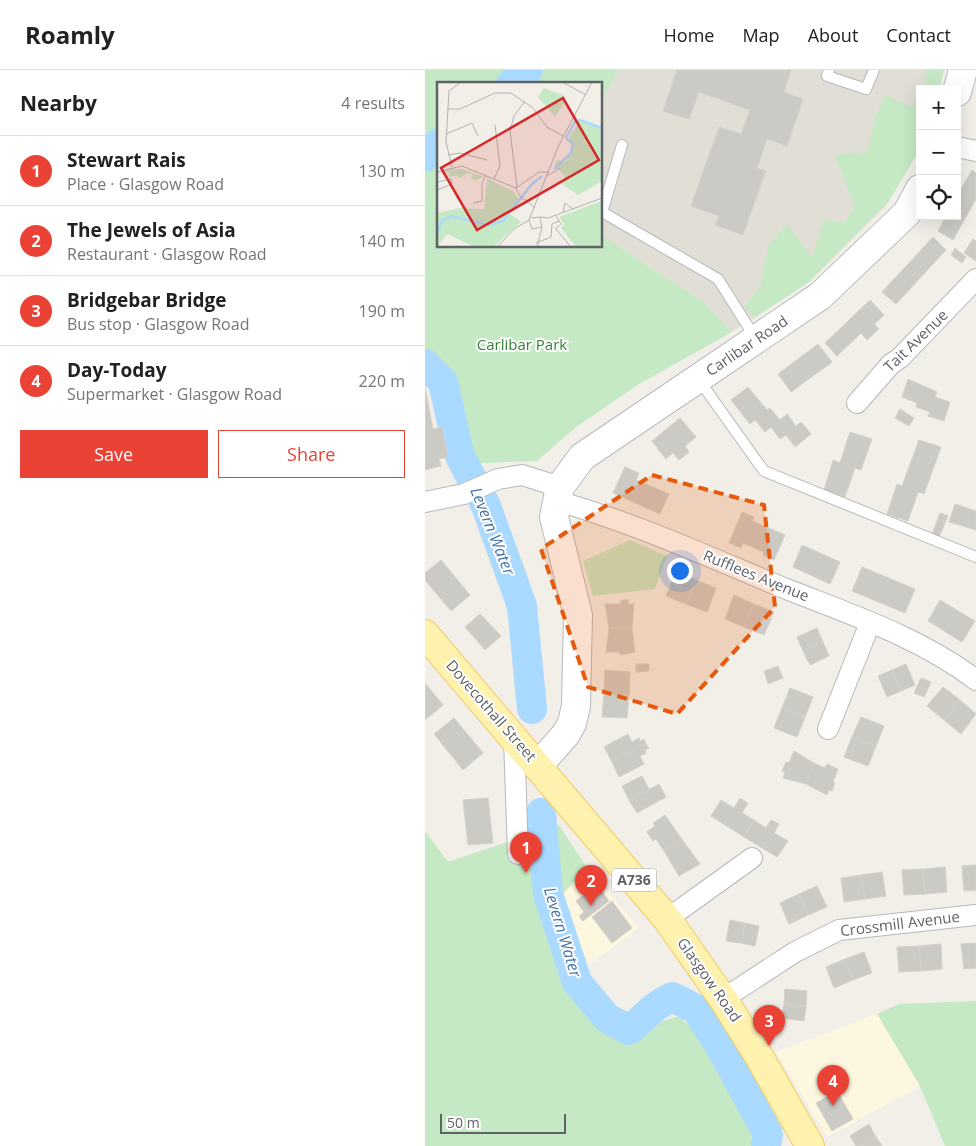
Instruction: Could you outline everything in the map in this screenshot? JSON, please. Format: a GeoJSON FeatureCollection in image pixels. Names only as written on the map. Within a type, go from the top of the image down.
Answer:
{"type":"FeatureCollection","features":[{"type":"Feature","properties":{"kind":"main road","name":"Dovecothall Street"},"geometry":{"type":"LineString","coordinates":[[425,634],[538,766]]}},
{"type":"Feature","properties":{"kind":"main road","name":"Glasgow Road"},"geometry":{"type":"LineString","coordinates":[[538,766],[667,919],[723,999],[760,1058],[810,1146]]}},
{"type":"Feature","properties":{"kind":"street"},"geometry":{"type":"LineString","coordinates":[[959,85],[963,70]]}},
{"type":"Feature","properties":{"kind":"street"},"geometry":{"type":"LineString","coordinates":[[961,148],[976,151]]}},
{"type":"Feature","properties":{"kind":"street","name":"Carlibar Road"},"geometry":{"type":"LineString","coordinates":[[559,494],[582,457],[820,296],[907,213],[916,196]]}},
{"type":"Feature","properties":{"kind":"street","name":"Tait Avenue"},"geometry":{"type":"LineString","coordinates":[[857,403],[891,364],[900,358],[976,279]]}},
{"type":"Feature","properties":{"kind":"street"},"geometry":{"type":"LineString","coordinates":[[425,502],[464,494],[498,479],[522,475],[559,494],[554,517],[579,615],[576,706],[573,723],[566,734],[538,766]]}},
{"type":"Feature","properties":{"kind":"street","name":"Rufflees Avenue"},"geometry":{"type":"LineString","coordinates":[[559,494],[936,652],[976,680]]}},
{"type":"Feature","properties":{"kind":"street"},"geometry":{"type":"LineString","coordinates":[[828,729],[870,623]]}},
{"type":"Feature","properties":{"kind":"street"},"geometry":{"type":"LineString","coordinates":[[514,738],[518,854]]}},
{"type":"Feature","properties":{"kind":"street"},"geometry":{"type":"LineString","coordinates":[[667,919],[752,858]]}},
{"type":"Feature","properties":{"kind":"street","name":"Crossmill Avenue"},"geometry":{"type":"LineString","coordinates":[[723,999],[795,952],[839,930],[976,915]]}},
{"type":"Feature","properties":{"kind":"lane"},"geometry":{"type":"LineString","coordinates":[[829,70],[827,76],[866,90],[873,70]]}},
{"type":"Feature","properties":{"kind":"lane"},"geometry":{"type":"LineString","coordinates":[[603,209],[622,145]]}},
{"type":"Feature","properties":{"kind":"lane"},"geometry":{"type":"LineString","coordinates":[[603,213],[718,280],[757,340]]}},
{"type":"Feature","properties":{"kind":"lane"},"geometry":{"type":"LineString","coordinates":[[699,379],[764,471],[976,557]]}},
{"type":"Feature","properties":{"kind":"highlighted area"},"geometry":{"type":"Polygon","coordinates":[[[652,475],[764,505],[775,607],[677,714],[588,687],[541,549],[652,475]]]}},
{"type":"Feature","properties":{"kind":"shaded area"},"geometry":{"type":"Polygon","coordinates":[[[619,70],[944,70],[940,85],[916,85],[916,156],[887,204],[809,282],[732,332],[703,302],[603,236],[603,97],[619,70]]]}},
{"type":"Feature","properties":{"kind":"shaded area"},"geometry":{"type":"Polygon","coordinates":[[[587,868],[639,928],[589,965],[558,898],[587,868]]]}},
{"type":"Feature","properties":{"kind":"shaded area"},"geometry":{"type":"Polygon","coordinates":[[[877,1014],[920,1086],[827,1137],[776,1052],[877,1014]]]}},
{"type":"Feature","properties":{"kind":"green space","name":"Carlibar Park"},"geometry":{"type":"Polygon","coordinates":[[[425,70],[619,70],[603,97],[603,82],[437,82],[437,248],[603,248],[603,236],[703,302],[732,332],[639,384],[576,427],[537,461],[454,464],[435,388],[425,376],[425,70]]]}},
{"type":"Feature","properties":{"kind":"green space"},"geometry":{"type":"Polygon","coordinates":[[[925,70],[944,70],[940,85],[924,85],[927,78],[925,70]]]}},
{"type":"Feature","properties":{"kind":"green space"},"geometry":{"type":"Polygon","coordinates":[[[885,95],[912,107],[916,100],[916,156],[887,204],[809,282],[754,318],[745,306],[760,287],[768,246],[787,224],[812,257],[824,220],[844,223],[855,206],[835,155],[867,152],[876,116],[885,95]]]}},
{"type":"Feature","properties":{"kind":"green space"},"geometry":{"type":"Polygon","coordinates":[[[630,540],[667,556],[655,589],[593,596],[583,561],[630,540]]]}},
{"type":"Feature","properties":{"kind":"green space"},"geometry":{"type":"Polygon","coordinates":[[[559,825],[587,868],[543,915],[581,996],[628,1032],[679,1016],[695,1032],[757,1142],[757,1146],[425,1146],[425,831],[448,862],[559,825]]]}},
{"type":"Feature","properties":{"kind":"green space"},"geometry":{"type":"Polygon","coordinates":[[[976,1001],[976,1146],[945,1146],[919,1084],[877,1014],[899,1004],[976,1001]]]}},
{"type":"Feature","properties":{"kind":"building"},"geometry":{"type":"Polygon","coordinates":[[[677,70],[791,70],[784,92],[803,99],[787,146],[767,139],[757,168],[766,171],[743,235],[715,225],[719,216],[691,206],[719,127],[741,134],[750,110],[699,92],[689,119],[663,111],[677,70]]]}},
{"type":"Feature","properties":{"kind":"building"},"geometry":{"type":"Polygon","coordinates":[[[972,170],[976,173],[976,199],[953,240],[938,231],[944,220],[961,220],[961,189],[972,170]]]}},
{"type":"Feature","properties":{"kind":"building"},"geometry":{"type":"Polygon","coordinates":[[[933,237],[946,250],[896,304],[882,292],[933,237]]]}},
{"type":"Feature","properties":{"kind":"building"},"geometry":{"type":"Polygon","coordinates":[[[973,239],[976,241],[976,261],[964,253],[973,239]]]}},
{"type":"Feature","properties":{"kind":"building"},"geometry":{"type":"Polygon","coordinates":[[[955,248],[966,257],[962,263],[951,255],[955,248]]]}},
{"type":"Feature","properties":{"kind":"building"},"geometry":{"type":"Polygon","coordinates":[[[870,300],[884,315],[874,324],[879,329],[867,340],[861,333],[837,356],[825,343],[870,300]]]}},
{"type":"Feature","properties":{"kind":"building"},"geometry":{"type":"Polygon","coordinates":[[[818,344],[832,362],[791,392],[778,374],[818,344]]]}},
{"type":"Feature","properties":{"kind":"building"},"geometry":{"type":"Polygon","coordinates":[[[908,379],[937,392],[935,397],[950,402],[944,421],[928,416],[930,412],[916,407],[917,403],[902,397],[908,379]]]}},
{"type":"Feature","properties":{"kind":"building"},"geometry":{"type":"Polygon","coordinates":[[[425,387],[433,429],[442,427],[448,457],[439,459],[441,466],[425,470],[425,387]]]}},
{"type":"Feature","properties":{"kind":"building"},"geometry":{"type":"Polygon","coordinates":[[[748,387],[767,410],[770,408],[780,420],[787,414],[796,426],[801,422],[811,434],[795,447],[786,435],[780,439],[771,427],[765,432],[755,420],[750,424],[731,400],[748,387]]]}},
{"type":"Feature","properties":{"kind":"building"},"geometry":{"type":"Polygon","coordinates":[[[900,409],[914,418],[909,426],[895,418],[900,409]]]}},
{"type":"Feature","properties":{"kind":"building"},"geometry":{"type":"Polygon","coordinates":[[[680,418],[696,437],[685,446],[689,452],[679,460],[673,453],[666,459],[652,441],[680,418]]]}},
{"type":"Feature","properties":{"kind":"building"},"geometry":{"type":"Polygon","coordinates":[[[850,432],[872,439],[861,470],[855,468],[845,497],[824,490],[833,460],[840,463],[850,432]]]}},
{"type":"Feature","properties":{"kind":"building"},"geometry":{"type":"Polygon","coordinates":[[[919,440],[941,447],[924,494],[918,492],[908,521],[887,514],[897,484],[902,486],[919,440]]]}},
{"type":"Feature","properties":{"kind":"building"},"geometry":{"type":"Polygon","coordinates":[[[625,467],[639,473],[636,480],[669,494],[660,514],[613,493],[625,467]]]}},
{"type":"Feature","properties":{"kind":"building"},"geometry":{"type":"Polygon","coordinates":[[[955,504],[976,511],[976,530],[949,522],[955,504]]]}},
{"type":"Feature","properties":{"kind":"building"},"geometry":{"type":"Polygon","coordinates":[[[742,512],[754,517],[752,521],[785,535],[774,560],[763,555],[764,552],[743,543],[741,548],[729,543],[742,512]]]}},
{"type":"Feature","properties":{"kind":"building"},"geometry":{"type":"Polygon","coordinates":[[[940,513],[948,516],[939,537],[932,534],[940,513]]]}},
{"type":"Feature","properties":{"kind":"building"},"geometry":{"type":"Polygon","coordinates":[[[802,545],[840,562],[830,584],[793,567],[802,545]]]}},
{"type":"Feature","properties":{"kind":"building"},"geometry":{"type":"Polygon","coordinates":[[[441,560],[470,595],[451,611],[425,580],[425,573],[441,560]]]}},
{"type":"Feature","properties":{"kind":"building"},"geometry":{"type":"Polygon","coordinates":[[[862,567],[915,589],[905,613],[852,591],[862,567]]]}},
{"type":"Feature","properties":{"kind":"building"},"geometry":{"type":"Polygon","coordinates":[[[676,572],[696,580],[686,604],[666,596],[676,572]]]}},
{"type":"Feature","properties":{"kind":"building"},"geometry":{"type":"Polygon","coordinates":[[[696,580],[716,588],[707,612],[686,604],[696,580]]]}},
{"type":"Feature","properties":{"kind":"building"},"geometry":{"type":"Polygon","coordinates":[[[734,595],[754,604],[744,627],[725,619],[734,595]]]}},
{"type":"Feature","properties":{"kind":"building"},"geometry":{"type":"Polygon","coordinates":[[[621,600],[628,600],[628,604],[634,604],[632,628],[609,628],[605,604],[621,604],[621,600]]]}},
{"type":"Feature","properties":{"kind":"building"},"geometry":{"type":"Polygon","coordinates":[[[940,600],[975,621],[962,642],[928,621],[940,600]]]}},
{"type":"Feature","properties":{"kind":"building"},"geometry":{"type":"Polygon","coordinates":[[[754,604],[774,612],[764,635],[744,627],[754,604]]]}},
{"type":"Feature","properties":{"kind":"building"},"geometry":{"type":"Polygon","coordinates":[[[480,614],[501,636],[485,650],[465,627],[480,614]]]}},
{"type":"Feature","properties":{"kind":"building"},"geometry":{"type":"Polygon","coordinates":[[[609,628],[632,628],[635,652],[620,655],[620,652],[606,652],[609,628]]]}},
{"type":"Feature","properties":{"kind":"building"},"geometry":{"type":"Polygon","coordinates":[[[817,628],[823,642],[803,651],[797,637],[817,628]]]}},
{"type":"Feature","properties":{"kind":"building"},"geometry":{"type":"Polygon","coordinates":[[[823,642],[829,656],[810,665],[803,651],[823,642]]]}},
{"type":"Feature","properties":{"kind":"building"},"geometry":{"type":"Polygon","coordinates":[[[636,664],[649,664],[649,671],[636,672],[636,664]]]}},
{"type":"Feature","properties":{"kind":"building"},"geometry":{"type":"Polygon","coordinates":[[[906,664],[915,685],[901,691],[892,670],[906,664]]]}},
{"type":"Feature","properties":{"kind":"building"},"geometry":{"type":"Polygon","coordinates":[[[778,666],[783,678],[768,684],[764,671],[778,666]]]}},
{"type":"Feature","properties":{"kind":"building"},"geometry":{"type":"Polygon","coordinates":[[[605,670],[630,672],[629,695],[604,694],[605,670]]]}},
{"type":"Feature","properties":{"kind":"building"},"geometry":{"type":"Polygon","coordinates":[[[892,670],[901,691],[887,697],[878,676],[892,670]]]}},
{"type":"Feature","properties":{"kind":"building"},"geometry":{"type":"Polygon","coordinates":[[[921,678],[931,682],[924,697],[914,693],[921,678]]]}},
{"type":"Feature","properties":{"kind":"building"},"geometry":{"type":"Polygon","coordinates":[[[425,683],[443,705],[425,720],[425,683]]]}},
{"type":"Feature","properties":{"kind":"building"},"geometry":{"type":"Polygon","coordinates":[[[943,687],[960,700],[944,720],[927,706],[943,687]]]}},
{"type":"Feature","properties":{"kind":"building"},"geometry":{"type":"Polygon","coordinates":[[[790,688],[813,697],[805,717],[782,708],[790,688]]]}},
{"type":"Feature","properties":{"kind":"building"},"geometry":{"type":"Polygon","coordinates":[[[604,694],[629,695],[627,718],[602,717],[604,694]]]}},
{"type":"Feature","properties":{"kind":"building"},"geometry":{"type":"Polygon","coordinates":[[[960,700],[976,714],[961,734],[944,720],[960,700]]]}},
{"type":"Feature","properties":{"kind":"building"},"geometry":{"type":"Polygon","coordinates":[[[782,708],[805,717],[797,737],[774,728],[782,708]]]}},
{"type":"Feature","properties":{"kind":"building"},"geometry":{"type":"Polygon","coordinates":[[[861,717],[884,726],[876,746],[852,737],[861,717]]]}},
{"type":"Feature","properties":{"kind":"building"},"geometry":{"type":"Polygon","coordinates":[[[454,718],[483,753],[463,770],[434,734],[454,718]]]}},
{"type":"Feature","properties":{"kind":"building"},"geometry":{"type":"Polygon","coordinates":[[[628,734],[632,742],[639,738],[640,741],[644,739],[646,744],[612,762],[604,747],[628,734]]]}},
{"type":"Feature","properties":{"kind":"building"},"geometry":{"type":"Polygon","coordinates":[[[852,737],[876,746],[868,766],[844,757],[852,737]]]}},
{"type":"Feature","properties":{"kind":"building"},"geometry":{"type":"Polygon","coordinates":[[[646,744],[649,748],[645,750],[646,753],[640,756],[644,764],[619,777],[612,762],[646,744]]]}},
{"type":"Feature","properties":{"kind":"building"},"geometry":{"type":"Polygon","coordinates":[[[794,751],[814,763],[806,784],[783,778],[785,772],[782,771],[786,762],[789,763],[794,751]]]}},
{"type":"Feature","properties":{"kind":"building"},"geometry":{"type":"Polygon","coordinates":[[[814,763],[825,768],[827,764],[838,769],[832,791],[829,790],[827,795],[806,784],[814,763]]]}},
{"type":"Feature","properties":{"kind":"building"},"geometry":{"type":"Polygon","coordinates":[[[642,776],[649,789],[629,800],[622,786],[642,776]]]}},
{"type":"Feature","properties":{"kind":"building"},"geometry":{"type":"Polygon","coordinates":[[[659,784],[666,797],[637,813],[629,800],[659,784]]]}},
{"type":"Feature","properties":{"kind":"building"},"geometry":{"type":"Polygon","coordinates":[[[488,798],[493,843],[468,845],[463,800],[488,798]]]}},
{"type":"Feature","properties":{"kind":"building"},"geometry":{"type":"Polygon","coordinates":[[[740,798],[748,803],[742,813],[754,820],[744,837],[711,816],[721,800],[734,808],[740,798]]]}},
{"type":"Feature","properties":{"kind":"building"},"geometry":{"type":"Polygon","coordinates":[[[665,815],[681,838],[664,851],[656,839],[653,841],[647,832],[655,826],[653,823],[665,815]]]}},
{"type":"Feature","properties":{"kind":"building"},"geometry":{"type":"Polygon","coordinates":[[[754,820],[766,828],[771,820],[779,824],[774,833],[788,841],[777,857],[744,837],[754,820]]]}},
{"type":"Feature","properties":{"kind":"building"},"geometry":{"type":"Polygon","coordinates":[[[681,838],[700,864],[679,876],[664,851],[681,838]]]}},
{"type":"Feature","properties":{"kind":"building"},"geometry":{"type":"Polygon","coordinates":[[[976,865],[976,890],[964,891],[962,866],[976,865]]]}},
{"type":"Feature","properties":{"kind":"building"},"geometry":{"type":"Polygon","coordinates":[[[945,867],[947,892],[925,894],[923,869],[945,867]]]}},
{"type":"Feature","properties":{"kind":"building"},"geometry":{"type":"Polygon","coordinates":[[[923,869],[925,894],[904,895],[902,870],[923,869]]]}},
{"type":"Feature","properties":{"kind":"building"},"geometry":{"type":"Polygon","coordinates":[[[882,872],[886,896],[865,899],[861,875],[882,872]]]}},
{"type":"Feature","properties":{"kind":"building"},"geometry":{"type":"Polygon","coordinates":[[[861,875],[865,899],[844,902],[841,878],[861,875]]]}},
{"type":"Feature","properties":{"kind":"building"},"geometry":{"type":"Polygon","coordinates":[[[597,885],[609,901],[583,921],[579,916],[584,912],[576,901],[597,885]]]}},
{"type":"Feature","properties":{"kind":"building"},"geometry":{"type":"Polygon","coordinates":[[[817,886],[827,907],[808,915],[799,894],[817,886]]]}},
{"type":"Feature","properties":{"kind":"building"},"geometry":{"type":"Polygon","coordinates":[[[799,894],[808,915],[789,924],[780,903],[799,894]]]}},
{"type":"Feature","properties":{"kind":"building"},"geometry":{"type":"Polygon","coordinates":[[[612,901],[632,928],[612,943],[592,917],[612,901]]]}},
{"type":"Feature","properties":{"kind":"building"},"geometry":{"type":"Polygon","coordinates":[[[730,920],[745,923],[741,943],[726,941],[730,920]]]}},
{"type":"Feature","properties":{"kind":"building"},"geometry":{"type":"Polygon","coordinates":[[[745,923],[759,926],[755,946],[741,943],[745,923]]]}},
{"type":"Feature","properties":{"kind":"building"},"geometry":{"type":"Polygon","coordinates":[[[976,943],[976,968],[964,969],[961,944],[976,943]]]}},
{"type":"Feature","properties":{"kind":"building"},"geometry":{"type":"Polygon","coordinates":[[[941,944],[942,969],[921,971],[919,946],[941,944]]]}},
{"type":"Feature","properties":{"kind":"building"},"geometry":{"type":"Polygon","coordinates":[[[919,946],[921,971],[899,972],[897,947],[919,946]]]}},
{"type":"Feature","properties":{"kind":"building"},"geometry":{"type":"Polygon","coordinates":[[[864,952],[872,973],[853,980],[845,959],[864,952]]]}},
{"type":"Feature","properties":{"kind":"building"},"geometry":{"type":"Polygon","coordinates":[[[845,959],[853,980],[834,988],[826,967],[845,959]]]}},
{"type":"Feature","properties":{"kind":"building"},"geometry":{"type":"Polygon","coordinates":[[[785,989],[807,991],[806,1006],[784,1004],[785,989]]]}},
{"type":"Feature","properties":{"kind":"building"},"geometry":{"type":"Polygon","coordinates":[[[784,1004],[806,1006],[804,1021],[782,1018],[784,1004]]]}},
{"type":"Feature","properties":{"kind":"building"},"geometry":{"type":"Polygon","coordinates":[[[837,1091],[853,1119],[832,1131],[816,1103],[837,1091]]]}},
{"type":"Feature","properties":{"kind":"building"},"geometry":{"type":"Polygon","coordinates":[[[869,1124],[876,1137],[861,1146],[856,1146],[850,1136],[869,1124]]]}},
{"type":"Feature","properties":{"kind":"building"},"geometry":{"type":"Polygon","coordinates":[[[876,1137],[882,1146],[861,1146],[876,1137]]]}},
{"type":"Feature","properties":{"kind":"waterway","name":"Levern Water"},"geometry":{"type":"LineString","coordinates":[[513,82],[528,70]]}},
{"type":"Feature","properties":{"kind":"waterway","name":"Levern Water"},"geometry":{"type":"LineString","coordinates":[[425,157],[437,145]]}},
{"type":"Feature","properties":{"kind":"waterway","name":"Levern Water"},"geometry":{"type":"LineString","coordinates":[[425,364],[443,382],[459,454],[486,506],[522,606],[532,709]]}},
{"type":"Feature","properties":{"kind":"waterway","name":"Levern Water"},"geometry":{"type":"LineString","coordinates":[[541,813],[548,894],[577,982],[607,1018],[629,1030],[654,1008],[672,997],[696,1009],[721,1048],[768,1134],[766,1146]]}},
{"type":"Feature","properties":{"kind":"place","name":"Stewart Rais"},"geometry":{"type":"Point","coordinates":[526,873]}},
{"type":"Feature","properties":{"kind":"place","name":"The Jewels of Asia"},"geometry":{"type":"Point","coordinates":[591,906]}},
{"type":"Feature","properties":{"kind":"place","name":"Bridgebar Bridge"},"geometry":{"type":"Point","coordinates":[769,1046]}},
{"type":"Feature","properties":{"kind":"place","name":"Day-Today"},"geometry":{"type":"Point","coordinates":[833,1106]}}]}
